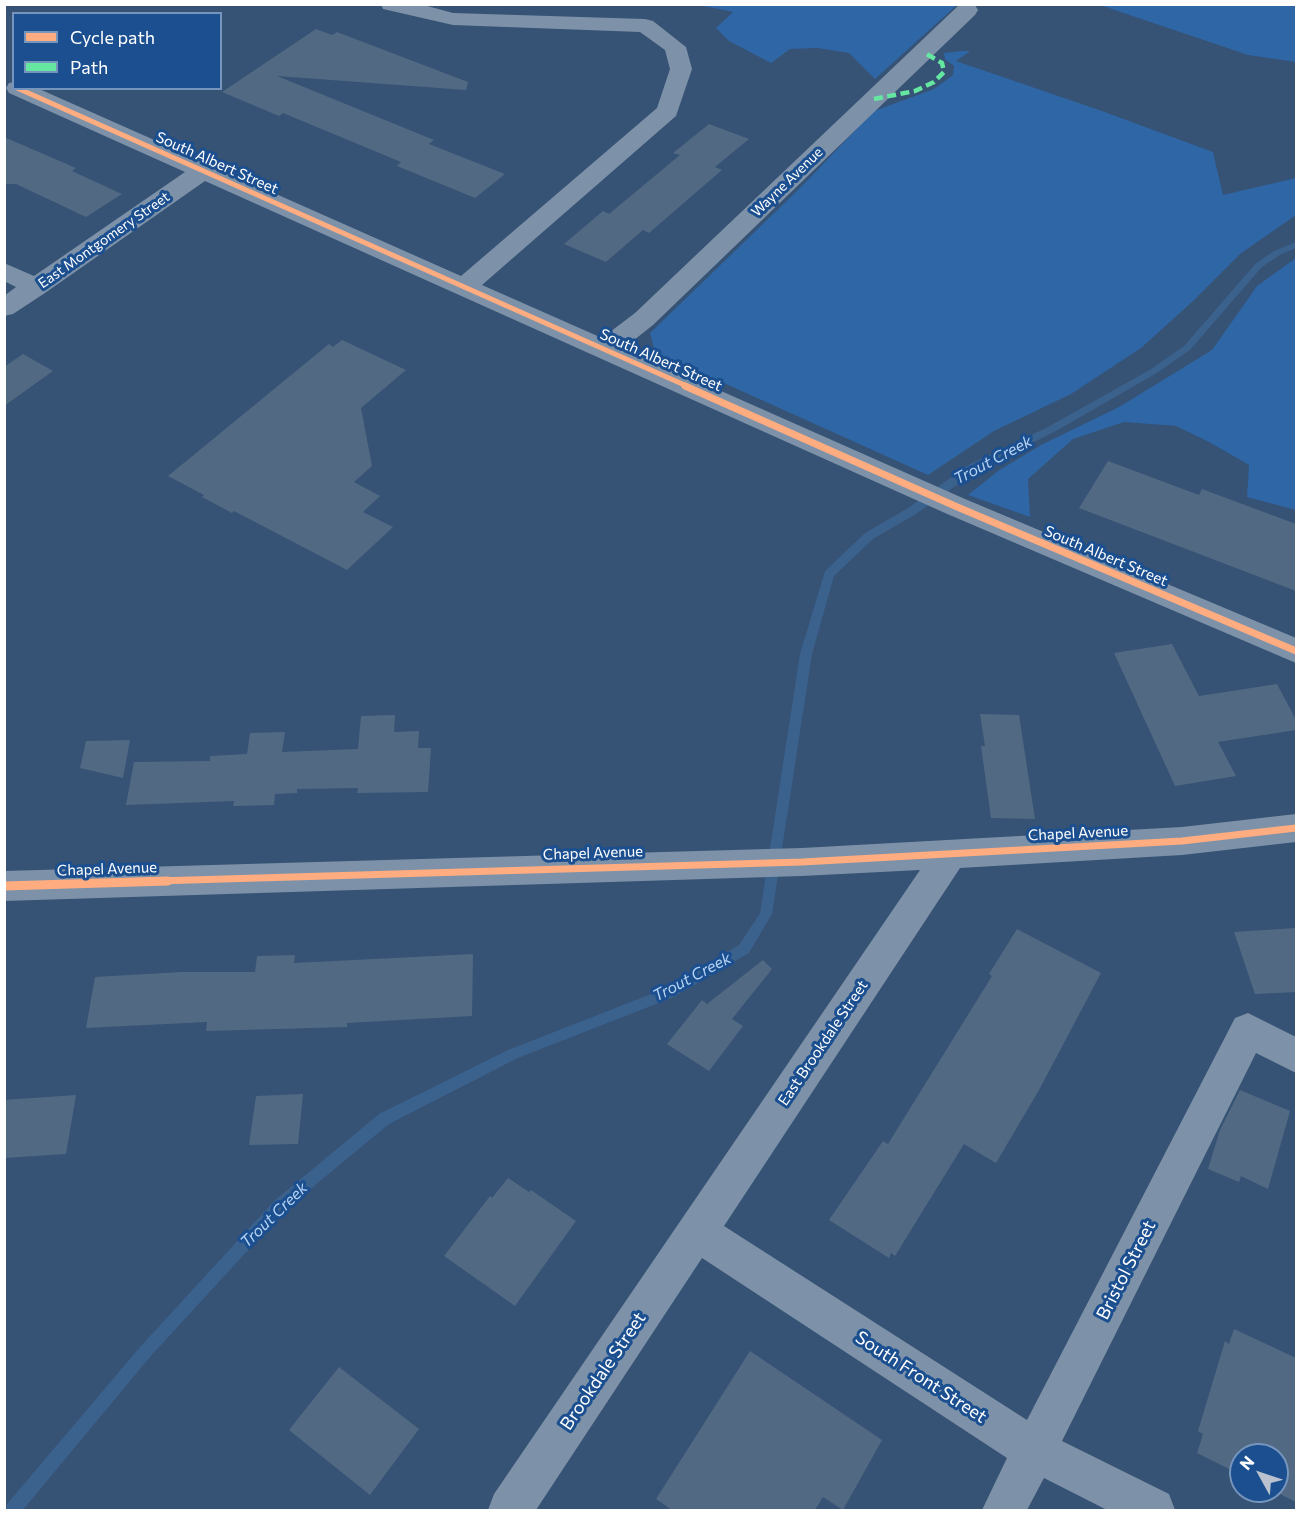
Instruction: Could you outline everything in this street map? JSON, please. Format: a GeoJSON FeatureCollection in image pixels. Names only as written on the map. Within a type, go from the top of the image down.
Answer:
{"type":"FeatureCollection","features":[{"type":"Feature","properties":{"kind":"street"},"geometry":{"type":"LineString","coordinates":[[391,4],[453,19],[645,26],[675,47],[681,69],[668,111],[464,287]]}},
{"type":"Feature","properties":{"kind":"street","name":"Wayne Avenue"},"geometry":{"type":"LineString","coordinates":[[604,349],[644,319],[967,10]]}},
{"type":"Feature","properties":{"kind":"street","name":"South Albert Street"},"geometry":{"type":"LineString","coordinates":[[20,90],[955,506],[1296,651]]}},
{"type":"Feature","properties":{"kind":"street","name":"East Montgomery Street"},"geometry":{"type":"LineString","coordinates":[[4,308],[203,171]]}},
{"type":"Feature","properties":{"kind":"street"},"geometry":{"type":"LineString","coordinates":[[4,271],[36,287]]}},
{"type":"Feature","properties":{"kind":"street","name":"Chapel Avenue"},"geometry":{"type":"LineString","coordinates":[[1182,841],[1296,828]]}},
{"type":"Feature","properties":{"kind":"street","name":"Chapel Avenue"},"geometry":{"type":"LineString","coordinates":[[4,886],[802,862],[1296,834]]}},
{"type":"Feature","properties":{"kind":"street","name":"East Brookdale Street"},"geometry":{"type":"LineString","coordinates":[[696,1231],[950,854]]}},
{"type":"Feature","properties":{"kind":"street","name":"Bristol Street"},"geometry":{"type":"LineString","coordinates":[[1004,1510],[1248,1030],[1296,1056]]}},
{"type":"Feature","properties":{"kind":"street","name":"South Front Street"},"geometry":{"type":"LineString","coordinates":[[696,1231],[1034,1450],[1153,1510]]}},
{"type":"Feature","properties":{"kind":"street","name":"Brookdale Street"},"geometry":{"type":"LineString","coordinates":[[510,1510],[696,1231]]}},
{"type":"Feature","properties":{"kind":"shaded area"},"geometry":{"type":"Polygon","coordinates":[[[957,4],[875,79],[849,53],[817,48],[790,49],[771,63],[729,41],[716,28],[733,12],[699,5],[957,4]]]}},
{"type":"Feature","properties":{"kind":"shaded area"},"geometry":{"type":"Polygon","coordinates":[[[1100,5],[1296,5],[1296,62],[1248,55],[1100,5]]]}},
{"type":"Feature","properties":{"kind":"shaded area"},"geometry":{"type":"Polygon","coordinates":[[[970,51],[956,61],[1213,152],[1223,195],[1296,178],[1296,215],[1240,254],[1141,348],[1071,394],[994,431],[928,475],[655,352],[650,333],[800,188],[874,111],[934,89],[953,75],[954,66],[945,59],[944,53],[970,51]]]}},
{"type":"Feature","properties":{"kind":"shaded area"},"geometry":{"type":"Polygon","coordinates":[[[1296,258],[1296,510],[1247,497],[1249,465],[1209,442],[1176,426],[1124,422],[1073,439],[1028,479],[1030,517],[968,495],[998,471],[1041,445],[1119,407],[1212,350],[1257,286],[1296,258]]]}},
{"type":"Feature","properties":{"kind":"building"},"geometry":{"type":"Polygon","coordinates":[[[316,29],[332,35],[337,32],[468,82],[466,90],[277,76],[434,140],[429,144],[505,174],[475,198],[397,166],[401,162],[283,113],[279,116],[222,92],[316,29]]]}},
{"type":"Feature","properties":{"kind":"building"},"geometry":{"type":"Polygon","coordinates":[[[709,124],[749,139],[715,167],[722,170],[649,233],[643,230],[606,262],[564,244],[603,211],[609,214],[680,155],[673,153],[709,124]]]}},
{"type":"Feature","properties":{"kind":"building"},"geometry":{"type":"Polygon","coordinates":[[[4,137],[76,168],[72,171],[122,194],[86,217],[16,184],[4,184],[4,137]]]}},
{"type":"Feature","properties":{"kind":"building"},"geometry":{"type":"Polygon","coordinates":[[[342,340],[406,370],[361,408],[372,466],[354,482],[380,496],[363,512],[393,527],[347,570],[234,511],[232,513],[168,476],[329,344],[333,347],[342,340]]]}},
{"type":"Feature","properties":{"kind":"building"},"geometry":{"type":"Polygon","coordinates":[[[23,354],[53,371],[4,406],[4,367],[23,354]]]}},
{"type":"Feature","properties":{"kind":"building"},"geometry":{"type":"Polygon","coordinates":[[[1108,461],[1199,495],[1202,489],[1296,524],[1296,591],[1079,508],[1108,461]]]}},
{"type":"Feature","properties":{"kind":"building"},"geometry":{"type":"Polygon","coordinates":[[[1172,644],[1199,696],[1277,684],[1296,720],[1296,730],[1218,742],[1236,776],[1175,786],[1114,653],[1172,644]]]}},
{"type":"Feature","properties":{"kind":"building"},"geometry":{"type":"Polygon","coordinates":[[[980,714],[1019,715],[1035,819],[991,818],[981,746],[985,746],[980,714]]]}},
{"type":"Feature","properties":{"kind":"building"},"geometry":{"type":"Polygon","coordinates":[[[395,715],[394,732],[419,731],[418,748],[431,748],[428,792],[357,793],[358,788],[297,789],[297,793],[275,794],[274,805],[233,806],[234,801],[126,805],[134,762],[210,761],[210,756],[247,754],[250,733],[285,732],[282,752],[358,749],[361,716],[395,715]]]}},
{"type":"Feature","properties":{"kind":"building"},"geometry":{"type":"Polygon","coordinates":[[[130,740],[123,778],[80,768],[86,741],[130,740]]]}},
{"type":"Feature","properties":{"kind":"building"},"geometry":{"type":"Polygon","coordinates":[[[1296,928],[1296,992],[1255,994],[1234,932],[1296,928]]]}},
{"type":"Feature","properties":{"kind":"building"},"geometry":{"type":"Polygon","coordinates":[[[1017,929],[1101,973],[1039,1090],[996,1163],[964,1144],[895,1256],[891,1253],[889,1258],[829,1220],[883,1141],[888,1144],[992,976],[989,974],[1017,929]]]}},
{"type":"Feature","properties":{"kind":"building"},"geometry":{"type":"Polygon","coordinates":[[[473,954],[472,1016],[347,1023],[347,1027],[206,1031],[207,1022],[86,1028],[95,977],[181,972],[255,972],[257,956],[295,955],[294,963],[473,954]]]}},
{"type":"Feature","properties":{"kind":"building"},"geometry":{"type":"Polygon","coordinates":[[[763,960],[772,969],[732,1019],[743,1026],[709,1071],[667,1044],[702,1000],[707,1004],[763,960]]]}},
{"type":"Feature","properties":{"kind":"building"},"geometry":{"type":"Polygon","coordinates":[[[1240,1090],[1290,1111],[1268,1189],[1241,1176],[1239,1182],[1208,1169],[1220,1130],[1240,1090]]]}},
{"type":"Feature","properties":{"kind":"building"},"geometry":{"type":"Polygon","coordinates":[[[303,1094],[298,1144],[249,1145],[256,1096],[303,1094]]]}},
{"type":"Feature","properties":{"kind":"building"},"geometry":{"type":"Polygon","coordinates":[[[76,1095],[66,1154],[4,1158],[4,1100],[76,1095]]]}},
{"type":"Feature","properties":{"kind":"building"},"geometry":{"type":"Polygon","coordinates":[[[508,1178],[529,1192],[531,1190],[576,1221],[515,1306],[444,1256],[490,1196],[492,1198],[508,1178]]]}},
{"type":"Feature","properties":{"kind":"building"},"geometry":{"type":"Polygon","coordinates":[[[1234,1329],[1296,1358],[1296,1502],[1289,1498],[1289,1443],[1229,1443],[1229,1469],[1197,1453],[1203,1434],[1198,1431],[1225,1341],[1229,1344],[1234,1329]]]}},
{"type":"Feature","properties":{"kind":"building"},"geometry":{"type":"Polygon","coordinates":[[[750,1351],[882,1440],[843,1510],[823,1497],[815,1510],[672,1510],[656,1499],[750,1351]]]}},
{"type":"Feature","properties":{"kind":"building"},"geometry":{"type":"Polygon","coordinates":[[[339,1367],[419,1429],[370,1495],[289,1430],[339,1367]]]}},
{"type":"Feature","properties":{"kind":"waterway","name":"Trout Creek"},"geometry":{"type":"LineString","coordinates":[[13,1510],[145,1352],[279,1206],[384,1119],[513,1054],[669,993],[744,949],[766,914],[806,654],[829,574],[869,536],[912,511],[974,467],[1052,429],[1154,371],[1187,348],[1259,265],[1277,253],[1296,245]]}},
{"type":"Feature","properties":{"kind":"marked path"},"geometry":{"type":"LineString","coordinates":[[874,99],[915,91],[934,82],[944,72],[942,63],[923,52]]}},
{"type":"Feature","properties":{"kind":"cycle path"},"geometry":{"type":"LineString","coordinates":[[21,90],[955,506],[1296,651]]}},
{"type":"Feature","properties":{"kind":"cycle path"},"geometry":{"type":"LineString","coordinates":[[4,886],[802,862],[1182,841],[1296,828]]}}]}
